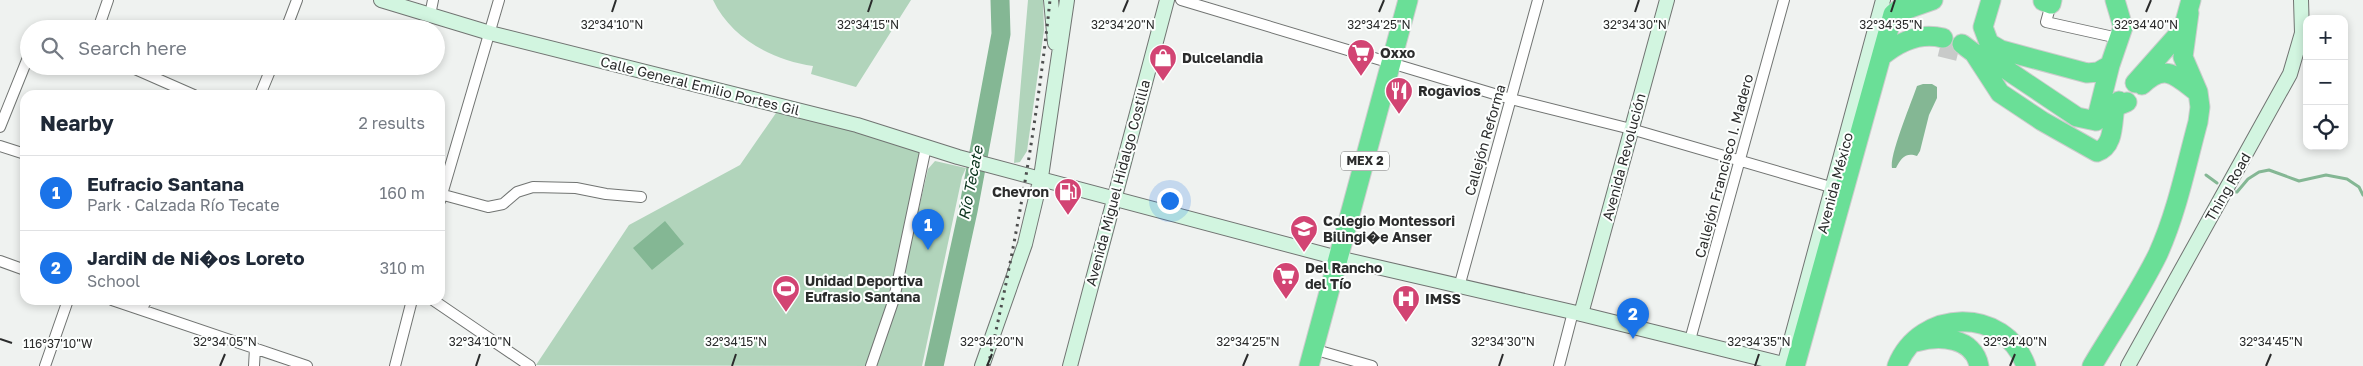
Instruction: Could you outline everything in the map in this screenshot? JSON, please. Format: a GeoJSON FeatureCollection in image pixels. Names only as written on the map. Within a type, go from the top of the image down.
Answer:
{"type":"FeatureCollection","features":[{"type":"Feature","properties":{"kind":"highway","name":"MEX 2"},"geometry":{"type":"LineString","coordinates":[[1311,358],[1408,0]]}},
{"type":"Feature","properties":{"kind":"highway"},"geometry":{"type":"LineString","coordinates":[[1888,7],[1910,0]]}},
{"type":"Feature","properties":{"kind":"highway"},"geometry":{"type":"LineString","coordinates":[[1888,7],[1933,0]]}},
{"type":"Feature","properties":{"kind":"highway"},"geometry":{"type":"LineString","coordinates":[[2096,121],[2110,65],[2123,27],[2115,0]]}},
{"type":"Feature","properties":{"kind":"highway"},"geometry":{"type":"LineString","coordinates":[[1985,1],[1984,36],[1989,43],[2001,50],[2087,72],[2098,72],[2110,65]]}},
{"type":"Feature","properties":{"kind":"highway"},"geometry":{"type":"LineString","coordinates":[[1789,366],[1882,56],[1888,7]]}},
{"type":"Feature","properties":{"kind":"highway"},"geometry":{"type":"LineString","coordinates":[[2190,7],[2183,29],[2138,85],[2155,74],[2162,72],[2179,78],[2198,92]]}},
{"type":"Feature","properties":{"kind":"highway"},"geometry":{"type":"LineString","coordinates":[[2092,366],[2158,254],[2172,219],[2198,122],[2200,107],[2198,92],[2183,57],[2190,7]]}},
{"type":"Feature","properties":{"kind":"highway"},"geometry":{"type":"LineString","coordinates":[[1882,56],[1900,55],[1912,49],[1941,43]]}},
{"type":"Feature","properties":{"kind":"highway"},"geometry":{"type":"LineString","coordinates":[[1965,50],[1998,64],[2077,117],[2096,121],[2107,115],[2121,102],[2110,137],[2105,147],[2097,152],[2042,121],[2000,93],[1965,50]]}},
{"type":"Feature","properties":{"kind":"highway"},"geometry":{"type":"LineString","coordinates":[[1897,366],[1910,344],[1929,328],[1950,322],[1974,322],[1994,328],[2008,337],[2020,352],[2026,366]]}},
{"type":"Feature","properties":{"kind":"highway"},"geometry":{"type":"LineString","coordinates":[[1910,344],[1933,337],[1951,340],[1972,349],[1977,363]]}},
{"type":"Feature","properties":{"kind":"street"},"geometry":{"type":"LineString","coordinates":[[101,20],[108,0]]}},
{"type":"Feature","properties":{"kind":"street"},"geometry":{"type":"LineString","coordinates":[[289,20],[297,0]]}},
{"type":"Feature","properties":{"kind":"street","name":"Calle General Emilio Portes Gil"},"geometry":{"type":"LineString","coordinates":[[381,0],[490,33],[857,125],[958,157],[1019,171],[1338,258],[1690,340],[1789,366]]}},
{"type":"Feature","properties":{"kind":"street"},"geometry":{"type":"LineString","coordinates":[[430,15],[434,0]]}},
{"type":"Feature","properties":{"kind":"street"},"geometry":{"type":"LineString","coordinates":[[445,184],[499,0]]}},
{"type":"Feature","properties":{"kind":"street"},"geometry":{"type":"LineString","coordinates":[[1051,0],[1058,64]]}},
{"type":"Feature","properties":{"kind":"street"},"geometry":{"type":"LineString","coordinates":[[982,366],[1025,244],[1041,177],[1067,0]]}},
{"type":"Feature","properties":{"kind":"street","name":"Avenida Miguel Hidalgo Costilla"},"geometry":{"type":"LineString","coordinates":[[1070,366],[1167,0]]}},
{"type":"Feature","properties":{"kind":"street"},"geometry":{"type":"LineString","coordinates":[[1180,0],[1511,99],[1631,129],[1834,188]]}},
{"type":"Feature","properties":{"kind":"street","name":"Callejón Reforma"},"geometry":{"type":"LineString","coordinates":[[1459,287],[1538,0]]}},
{"type":"Feature","properties":{"kind":"street","name":"Avenida Revolución"},"geometry":{"type":"LineString","coordinates":[[1577,313],[1667,0]]}},
{"type":"Feature","properties":{"kind":"street","name":"Callejón Francisco I. Madero"},"geometry":{"type":"LineString","coordinates":[[1690,340],[1784,0]]}},
{"type":"Feature","properties":{"kind":"street","name":"Thing Road"},"geometry":{"type":"LineString","coordinates":[[2128,366],[2284,86],[2297,57],[2301,39],[2303,23],[2301,0]]}},
{"type":"Feature","properties":{"kind":"street"},"geometry":{"type":"LineString","coordinates":[[2049,2],[2046,22],[2118,38]]}},
{"type":"Feature","properties":{"kind":"street","name":"Avenida México"},"geometry":{"type":"LineString","coordinates":[[1789,366],[1834,188],[1888,7]]}},
{"type":"Feature","properties":{"kind":"street"},"geometry":{"type":"LineString","coordinates":[[0,127],[21,75]]}},
{"type":"Feature","properties":{"kind":"street"},"geometry":{"type":"LineString","coordinates":[[148,75],[183,90]]}},
{"type":"Feature","properties":{"kind":"street"},"geometry":{"type":"LineString","coordinates":[[262,90],[268,75]]}},
{"type":"Feature","properties":{"kind":"street"},"geometry":{"type":"LineString","coordinates":[[0,146],[20,152]]}},
{"type":"Feature","properties":{"kind":"street"},"geometry":{"type":"LineString","coordinates":[[871,366],[894,299],[926,147]]}},
{"type":"Feature","properties":{"kind":"street"},"geometry":{"type":"LineString","coordinates":[[445,198],[488,207],[503,204],[518,192],[533,187],[576,188],[606,194],[641,197]]}},
{"type":"Feature","properties":{"kind":"street"},"geometry":{"type":"LineString","coordinates":[[0,261],[20,268]]}},
{"type":"Feature","properties":{"kind":"street"},"geometry":{"type":"LineString","coordinates":[[45,366],[66,305]]}},
{"type":"Feature","properties":{"kind":"street"},"geometry":{"type":"LineString","coordinates":[[147,305],[255,348],[307,366]]}},
{"type":"Feature","properties":{"kind":"street"},"geometry":{"type":"LineString","coordinates":[[395,366],[411,305]]}},
{"type":"Feature","properties":{"kind":"street"},"geometry":{"type":"LineString","coordinates":[[440,305],[530,366]]}},
{"type":"Feature","properties":{"kind":"street"},"geometry":{"type":"LineString","coordinates":[[1559,366],[1577,313]]}},
{"type":"Feature","properties":{"kind":"street"},"geometry":{"type":"LineString","coordinates":[[254,366],[255,348]]}},
{"type":"Feature","properties":{"kind":"street"},"geometry":{"type":"LineString","coordinates":[[1311,358],[1372,366]]}},
{"type":"Feature","properties":{"kind":"shaded area"},"geometry":{"type":"Polygon","coordinates":[[[713,0],[911,0],[856,87],[811,74],[813,66],[783,58],[754,45],[730,26],[713,0]]]}},
{"type":"Feature","properties":{"kind":"shaded area"},"geometry":{"type":"Polygon","coordinates":[[[1028,0],[1043,0],[1044,30],[1027,151],[1020,162],[1014,163],[1028,0]]]}},
{"type":"Feature","properties":{"kind":"shaded area"},"geometry":{"type":"Polygon","coordinates":[[[1932,84],[1937,87],[1937,98],[1929,115],[1920,151],[1917,156],[1909,155],[1904,157],[1896,168],[1892,168],[1894,152],[1906,115],[1917,86],[1932,84]]]}},
{"type":"Feature","properties":{"kind":"shaded area","name":"Unidad Deportiva Eufrasio Santana"},"geometry":{"type":"Polygon","coordinates":[[[776,113],[855,129],[930,152],[873,366],[536,365],[629,225],[740,165],[776,113]]]}},
{"type":"Feature","properties":{"kind":"shaded area"},"geometry":{"type":"Polygon","coordinates":[[[935,161],[966,168],[962,177],[922,366],[875,366],[895,311],[928,169],[935,161]]]}},
{"type":"Feature","properties":{"kind":"shaded area"},"geometry":{"type":"Polygon","coordinates":[[[665,221],[684,244],[652,270],[633,248],[665,221]]]}},
{"type":"Feature","properties":{"kind":"waterway","name":"Río Tecate"},"geometry":{"type":"LineString","coordinates":[[934,366],[968,211],[1001,34],[1000,0]]}},
{"type":"Feature","properties":{"kind":"waterway"},"geometry":{"type":"LineString","coordinates":[[2233,192],[2237,192],[2248,179],[2259,172],[2269,170],[2299,181],[2326,175],[2347,179],[2359,187],[2363,195]]}},
{"type":"Feature","properties":{"kind":"waterway"},"geometry":{"type":"LineString","coordinates":[[2206,175],[2217,183]]}},
{"type":"Feature","properties":{"kind":"tunnel"},"geometry":{"type":"LineString","coordinates":[[1940,47],[1960,52]]}},
{"type":"Feature","properties":{"kind":"railway"},"geometry":{"type":"LineString","coordinates":[[988,366],[1025,184],[1050,0]]}},
{"type":"Feature","properties":{"kind":"place","name":"Oxxo"},"geometry":{"type":"Point","coordinates":[1361,77]}},
{"type":"Feature","properties":{"kind":"place","name":"Dulcelandia"},"geometry":{"type":"Point","coordinates":[1163,82]}},
{"type":"Feature","properties":{"kind":"place","name":"Rogavios"},"geometry":{"type":"Point","coordinates":[1399,115]}},
{"type":"Feature","properties":{"kind":"place","name":"Chevron"},"geometry":{"type":"Point","coordinates":[1068,216]}},
{"type":"Feature","properties":{"kind":"place","name":"Eufracio Santana"},"geometry":{"type":"Point","coordinates":[928,250]}},
{"type":"Feature","properties":{"kind":"place","name":"Colegio Montessori Bilingi�e Anser"},"geometry":{"type":"Point","coordinates":[1304,253]}},
{"type":"Feature","properties":{"kind":"place","name":"Del Rancho del Tío"},"geometry":{"type":"Point","coordinates":[1286,300]}},
{"type":"Feature","properties":{"kind":"place","name":"Unidad Deportiva Eufrasio Santana"},"geometry":{"type":"Point","coordinates":[786,313]}},
{"type":"Feature","properties":{"kind":"place","name":"IMSS"},"geometry":{"type":"Point","coordinates":[1406,323]}},
{"type":"Feature","properties":{"kind":"place","name":"JardiN de Ni�os Loreto"},"geometry":{"type":"Point","coordinates":[1633,339]}}]}
